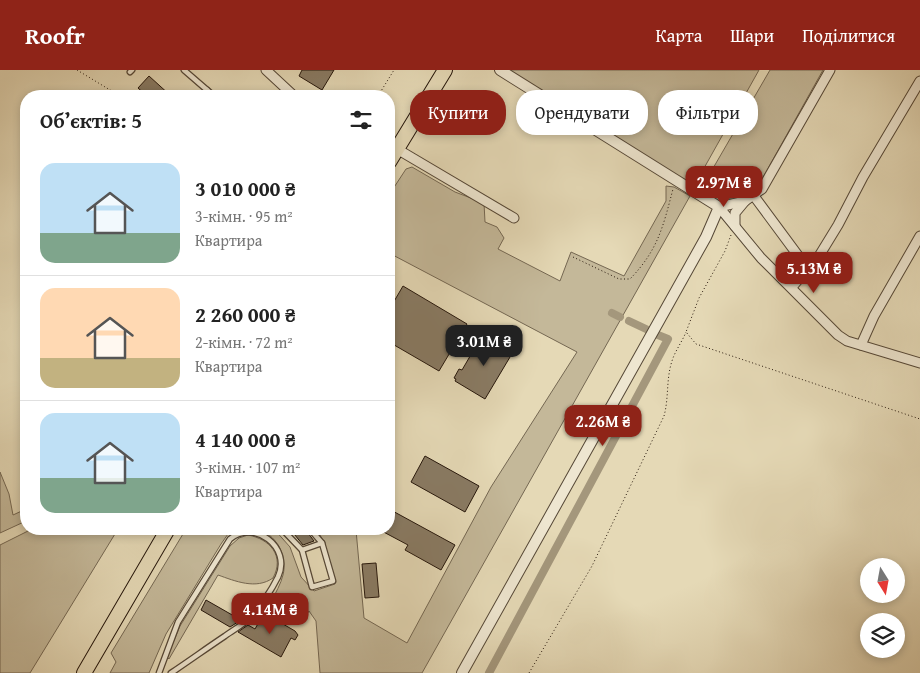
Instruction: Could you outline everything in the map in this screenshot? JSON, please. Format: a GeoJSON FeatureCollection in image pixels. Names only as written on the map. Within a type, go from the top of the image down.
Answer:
{"type":"FeatureCollection","features":[{"type":"Feature","properties":{"kind":"main road"},"geometry":{"type":"LineString","coordinates":[[395,145],[446,70]]}},
{"type":"Feature","properties":{"kind":"main road"},"geometry":{"type":"LineString","coordinates":[[84,673],[164,535]]}},
{"type":"Feature","properties":{"kind":"street"},"geometry":{"type":"LineString","coordinates":[[266,70],[288,90]]}},
{"type":"Feature","properties":{"kind":"street"},"geometry":{"type":"LineString","coordinates":[[500,70],[719,208],[761,258],[838,335],[847,341],[920,363]]}},
{"type":"Feature","properties":{"kind":"street"},"geometry":{"type":"LineString","coordinates":[[719,208],[745,201],[754,196],[768,179],[830,70]]}},
{"type":"Feature","properties":{"kind":"street"},"geometry":{"type":"LineString","coordinates":[[792,288],[819,256],[920,81]]}},
{"type":"Feature","properties":{"kind":"street"},"geometry":{"type":"LineString","coordinates":[[395,149],[514,218]]}},
{"type":"Feature","properties":{"kind":"street"},"geometry":{"type":"LineString","coordinates":[[754,196],[808,269]]}},
{"type":"Feature","properties":{"kind":"street"},"geometry":{"type":"LineString","coordinates":[[735,226],[735,213],[745,201]]}},
{"type":"Feature","properties":{"kind":"street"},"geometry":{"type":"LineString","coordinates":[[462,673],[706,238],[719,208]]}},
{"type":"Feature","properties":{"kind":"street"},"geometry":{"type":"LineString","coordinates":[[861,344],[874,316],[920,236]]}},
{"type":"Feature","properties":{"kind":"lane"},"geometry":{"type":"LineString","coordinates":[[184,70],[207,90]]}},
{"type":"Feature","properties":{"kind":"lane"},"geometry":{"type":"LineString","coordinates":[[158,673],[178,622],[230,539],[237,535]]}},
{"type":"Feature","properties":{"kind":"lane"},"geometry":{"type":"LineString","coordinates":[[171,673],[251,618],[274,582],[281,567],[278,551],[268,539],[260,535]]}},
{"type":"Feature","properties":{"kind":"lane"},"geometry":{"type":"LineString","coordinates":[[288,535],[302,550],[312,587],[333,581],[322,543],[315,535]]}},
{"type":"Feature","properties":{"kind":"lane"},"geometry":{"type":"LineString","coordinates":[[302,550],[322,543]]}},
{"type":"Feature","properties":{"kind":"path"},"geometry":{"type":"LineString","coordinates":[[77,70],[110,90]]}},
{"type":"Feature","properties":{"kind":"path"},"geometry":{"type":"LineString","coordinates":[[382,90],[394,70]]}},
{"type":"Feature","properties":{"kind":"path"},"geometry":{"type":"LineString","coordinates":[[573,257],[619,279],[630,279],[642,266],[660,236],[676,181]]}},
{"type":"Feature","properties":{"kind":"path"},"geometry":{"type":"LineString","coordinates":[[529,673],[592,566],[664,416],[668,401],[668,380],[672,360],[686,332],[699,298],[725,251],[735,226]]}},
{"type":"Feature","properties":{"kind":"path"},"geometry":{"type":"LineString","coordinates":[[686,332],[696,344],[920,419]]}},
{"type":"Feature","properties":{"kind":"shaded area"},"geometry":{"type":"Polygon","coordinates":[[[507,70],[759,70],[748,90],[658,90],[658,135],[723,135],[694,186],[612,135],[648,135],[648,90],[539,90],[507,70]]]}},
{"type":"Feature","properties":{"kind":"shaded area"},"geometry":{"type":"Polygon","coordinates":[[[770,70],[823,70],[757,188],[743,195],[729,198],[722,198],[708,193],[701,189],[732,135],[758,135],[758,91],[770,70]]]}},
{"type":"Feature","properties":{"kind":"shaded area"},"geometry":{"type":"Polygon","coordinates":[[[412,167],[455,192],[484,203],[485,222],[497,227],[504,238],[498,249],[560,281],[571,252],[624,276],[666,201],[666,186],[674,187],[690,196],[422,673],[320,673],[316,621],[309,611],[303,620],[288,618],[277,611],[272,601],[282,578],[284,560],[279,546],[269,535],[279,535],[290,547],[301,577],[314,591],[335,584],[320,535],[356,535],[364,618],[407,643],[491,487],[577,352],[395,256],[395,186],[406,169],[412,167]]]}},
{"type":"Feature","properties":{"kind":"shaded area"},"geometry":{"type":"Polygon","coordinates":[[[0,472],[9,494],[13,515],[20,512],[20,524],[0,533],[0,472]]]}},
{"type":"Feature","properties":{"kind":"shaded area"},"geometry":{"type":"Polygon","coordinates":[[[20,535],[114,535],[30,673],[0,673],[0,545],[20,535]]]}},
{"type":"Feature","properties":{"kind":"shaded area"},"geometry":{"type":"Polygon","coordinates":[[[182,535],[227,535],[166,634],[149,673],[110,673],[116,662],[111,653],[182,535]]]}},
{"type":"Feature","properties":{"kind":"shaded area"},"geometry":{"type":"Polygon","coordinates":[[[248,535],[263,540],[273,550],[277,563],[273,578],[266,582],[253,584],[238,582],[218,575],[169,659],[167,657],[180,626],[230,546],[239,538],[248,535]]]}},
{"type":"Feature","properties":{"kind":"building"},"geometry":{"type":"Polygon","coordinates":[[[302,70],[334,70],[322,90],[299,76],[302,70]]]}},
{"type":"Feature","properties":{"kind":"building"},"geometry":{"type":"Polygon","coordinates":[[[149,76],[164,90],[140,90],[138,88],[149,76]]]}},
{"type":"Feature","properties":{"kind":"building"},"geometry":{"type":"Polygon","coordinates":[[[403,286],[467,324],[439,371],[395,345],[395,300],[403,286]]]}},
{"type":"Feature","properties":{"kind":"building"},"geometry":{"type":"Polygon","coordinates":[[[483,334],[513,352],[485,399],[455,381],[456,379],[454,378],[459,369],[462,370],[483,334]]]}},
{"type":"Feature","properties":{"kind":"building"},"geometry":{"type":"Polygon","coordinates":[[[425,456],[479,486],[465,512],[411,482],[425,456]]]}},
{"type":"Feature","properties":{"kind":"building"},"geometry":{"type":"Polygon","coordinates":[[[395,512],[455,545],[441,570],[405,550],[408,545],[389,535],[395,535],[395,512]]]}},
{"type":"Feature","properties":{"kind":"building"},"geometry":{"type":"Polygon","coordinates":[[[295,535],[310,535],[314,541],[303,545],[295,535]]]}},
{"type":"Feature","properties":{"kind":"building"},"geometry":{"type":"Polygon","coordinates":[[[376,563],[379,597],[365,598],[362,564],[376,563]]]}},
{"type":"Feature","properties":{"kind":"building"},"geometry":{"type":"Polygon","coordinates":[[[206,600],[241,620],[230,627],[201,610],[206,600]]]}},
{"type":"Feature","properties":{"kind":"building"},"geometry":{"type":"Polygon","coordinates":[[[264,613],[295,631],[298,635],[295,640],[291,638],[281,657],[238,632],[248,625],[255,629],[264,613]]]}},
{"type":"Feature","properties":{"kind":"waterway"},"geometry":{"type":"LineString","coordinates":[[612,313],[620,317]]}},
{"type":"Feature","properties":{"kind":"waterway"},"geometry":{"type":"LineString","coordinates":[[629,321],[646,329]]}},
{"type":"Feature","properties":{"kind":"waterway"},"geometry":{"type":"LineString","coordinates":[[489,673],[668,339],[658,335]]}}]}
